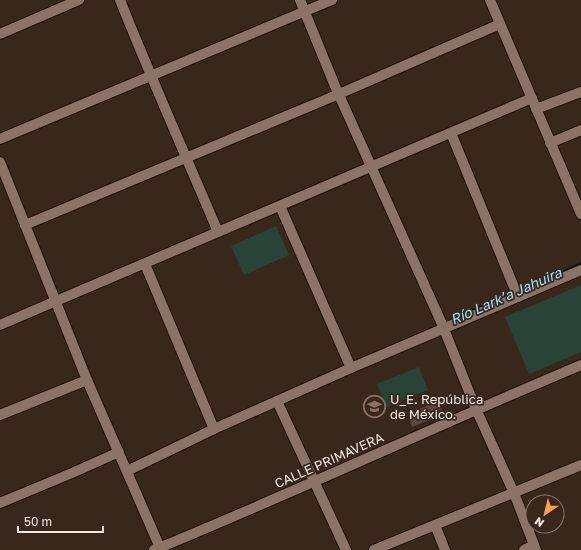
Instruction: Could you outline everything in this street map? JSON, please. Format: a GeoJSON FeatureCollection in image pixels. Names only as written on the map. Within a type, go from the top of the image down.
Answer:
{"type":"FeatureCollection","features":[{"type":"Feature","properties":{"kind":"street"},"geometry":{"type":"LineString","coordinates":[[0,34],[79,0]]}},
{"type":"Feature","properties":{"kind":"street"},"geometry":{"type":"LineString","coordinates":[[120,0],[150,76],[218,232]]}},
{"type":"Feature","properties":{"kind":"street"},"geometry":{"type":"LineString","coordinates":[[300,0],[339,94],[444,328],[476,409],[514,493],[535,548],[524,550]]}},
{"type":"Feature","properties":{"kind":"street"},"geometry":{"type":"LineString","coordinates":[[0,139],[332,0]]}},
{"type":"Feature","properties":{"kind":"street"},"geometry":{"type":"LineString","coordinates":[[490,0],[581,214]]}},
{"type":"Feature","properties":{"kind":"street"},"geometry":{"type":"LineString","coordinates":[[25,225],[186,156],[339,94],[500,24]]}},
{"type":"Feature","properties":{"kind":"street"},"geometry":{"type":"LineString","coordinates":[[536,109],[581,92]]}},
{"type":"Feature","properties":{"kind":"street"},"geometry":{"type":"LineString","coordinates":[[0,326],[532,98]]}},
{"type":"Feature","properties":{"kind":"street"},"geometry":{"type":"LineString","coordinates":[[550,143],[581,130]]}},
{"type":"Feature","properties":{"kind":"street"},"geometry":{"type":"LineString","coordinates":[[451,133],[518,296]]}},
{"type":"Feature","properties":{"kind":"street"},"geometry":{"type":"LineString","coordinates":[[0,162],[86,380],[119,452],[159,549]]}},
{"type":"Feature","properties":{"kind":"street"},"geometry":{"type":"LineString","coordinates":[[280,206],[351,368]]}},
{"type":"Feature","properties":{"kind":"street"},"geometry":{"type":"LineString","coordinates":[[145,264],[214,429]]}},
{"type":"Feature","properties":{"kind":"street"},"geometry":{"type":"LineString","coordinates":[[127,471],[214,429],[351,368],[581,270]]}},
{"type":"Feature","properties":{"kind":"street","name":"CALLE PRIMAVERA"},"geometry":{"type":"LineString","coordinates":[[159,549],[476,409],[581,365]]}},
{"type":"Feature","properties":{"kind":"street"},"geometry":{"type":"LineString","coordinates":[[0,415],[86,380]]}},
{"type":"Feature","properties":{"kind":"street"},"geometry":{"type":"LineString","coordinates":[[277,401],[313,482],[346,550]]}},
{"type":"Feature","properties":{"kind":"street"},"geometry":{"type":"LineString","coordinates":[[0,503],[119,452]]}},
{"type":"Feature","properties":{"kind":"street"},"geometry":{"type":"LineString","coordinates":[[374,550],[581,465]]}},
{"type":"Feature","properties":{"kind":"street"},"geometry":{"type":"LineString","coordinates":[[435,525],[445,550]]}},
{"type":"Feature","properties":{"kind":"green space"},"geometry":{"type":"Polygon","coordinates":[[[276,226],[289,255],[244,275],[231,246],[276,226]]]}},
{"type":"Feature","properties":{"kind":"green space"},"geometry":{"type":"Polygon","coordinates":[[[581,285],[581,352],[529,374],[505,317],[581,285]]]}},
{"type":"Feature","properties":{"kind":"green space"},"geometry":{"type":"Polygon","coordinates":[[[419,367],[428,390],[387,407],[377,384],[419,367]]]}},
{"type":"Feature","properties":{"kind":"building"},"geometry":{"type":"Polygon","coordinates":[[[438,401],[443,414],[412,427],[408,414],[438,401]]]}},
{"type":"Feature","properties":{"kind":"waterway","name":"Río Lark’a Jahuira"},"geometry":{"type":"LineString","coordinates":[[550,278],[581,264]]}},
{"type":"Feature","properties":{"kind":"waterway","name":"Río Lark’a Jahuira"},"geometry":{"type":"LineString","coordinates":[[471,311],[491,303]]}},
{"type":"Feature","properties":{"kind":"place","name":"U_E. República de México."},"geometry":{"type":"Point","coordinates":[375,406]}}]}
